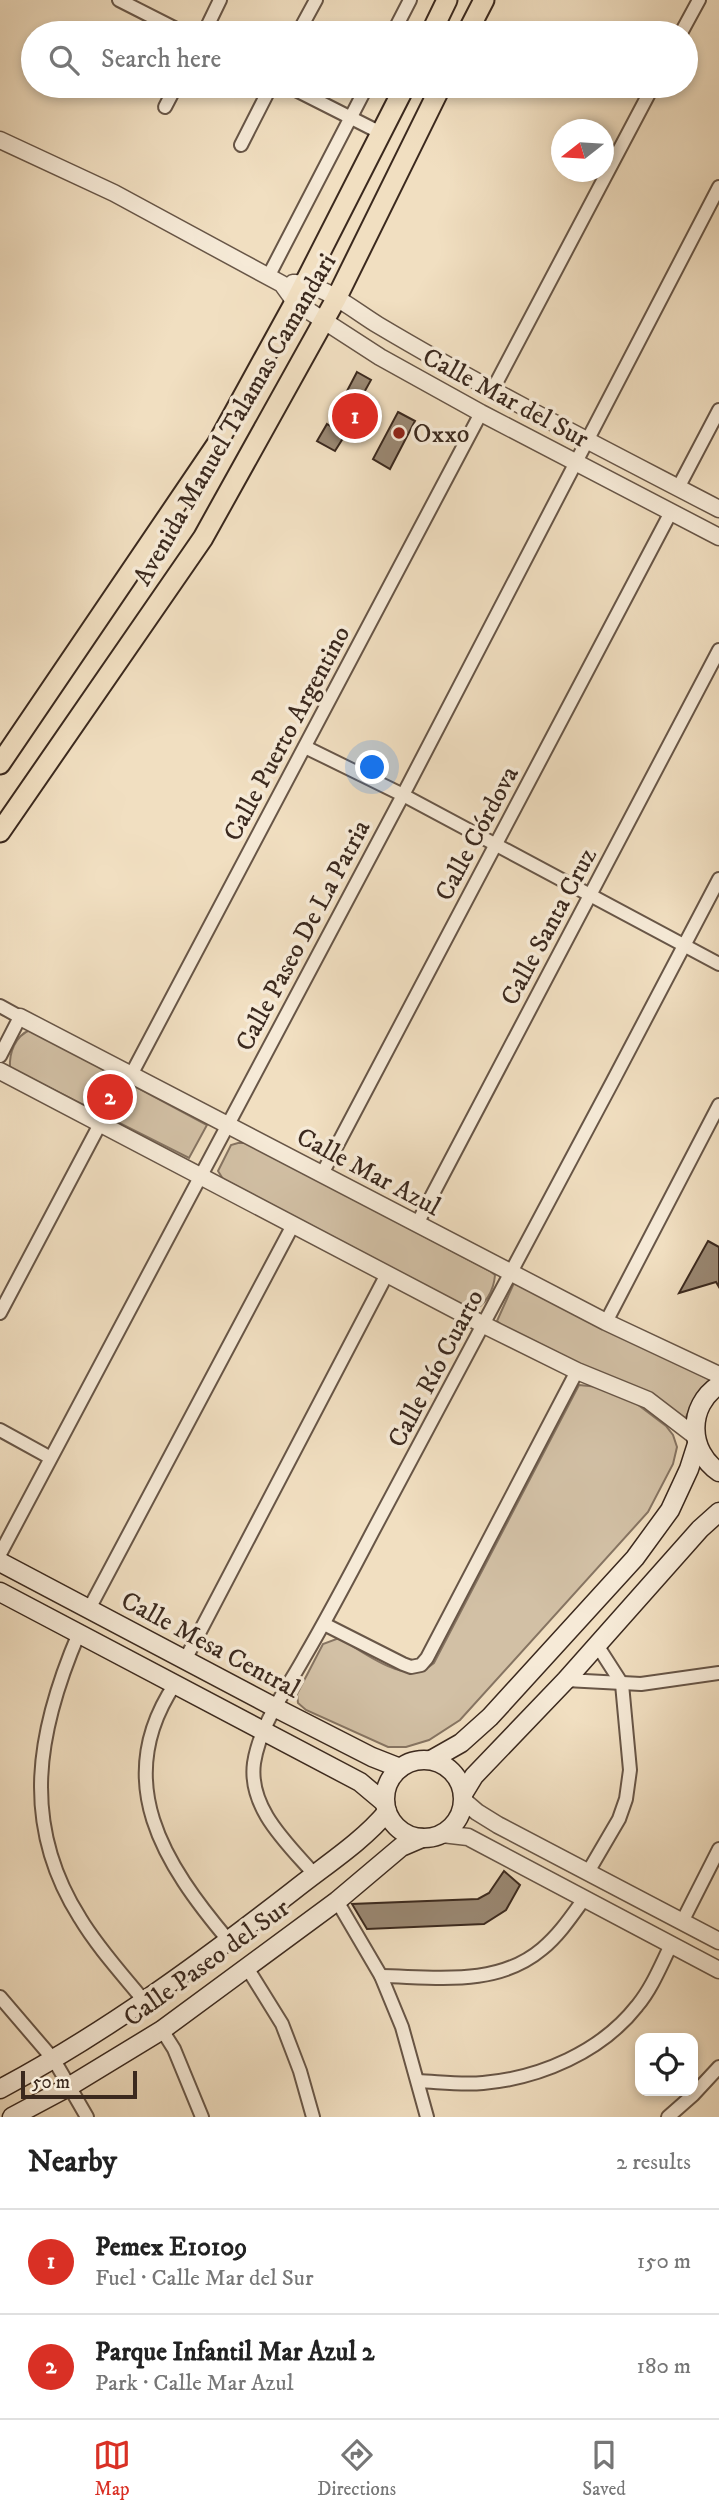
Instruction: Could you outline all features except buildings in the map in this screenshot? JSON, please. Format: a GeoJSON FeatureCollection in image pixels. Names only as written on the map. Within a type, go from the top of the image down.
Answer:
{"type":"FeatureCollection","features":[{"type":"Feature","properties":{"kind":"main road"},"geometry":{"type":"LineString","coordinates":[[437,21],[447,0]]}},
{"type":"Feature","properties":{"kind":"main road"},"geometry":{"type":"LineString","coordinates":[[473,21],[484,0]]}},
{"type":"Feature","properties":{"kind":"main road","name":"Avenida Manuel Talamas Camandari"},"geometry":{"type":"LineString","coordinates":[[0,764],[217,444],[295,302],[399,98]]}},
{"type":"Feature","properties":{"kind":"main road","name":"Avenida Manuel Talamas Camandari"},"geometry":{"type":"LineString","coordinates":[[0,832],[203,538],[336,299],[435,98]]}},
{"type":"Feature","properties":{"kind":"main road"},"geometry":{"type":"LineString","coordinates":[[719,1385],[704,1399],[697,1413],[696,1440],[685,1480],[670,1510],[635,1558],[490,1717],[461,1743],[431,1760],[414,1761],[400,1768],[391,1778],[386,1790],[386,1808],[394,1823],[403,1832],[422,1838],[442,1834],[454,1823],[474,1776],[566,1680],[700,1529],[719,1512]]}},
{"type":"Feature","properties":{"kind":"main road"},"geometry":{"type":"LineString","coordinates":[[696,1440],[704,1459],[719,1472]]}},
{"type":"Feature","properties":{"kind":"main road","name":"Calle Mesa Central"},"geometry":{"type":"LineString","coordinates":[[0,1562],[276,1708],[372,1757],[400,1768]]}},
{"type":"Feature","properties":{"kind":"main road","name":"Calle Mesa Central"},"geometry":{"type":"LineString","coordinates":[[0,1591],[360,1782],[386,1808]]}},
{"type":"Feature","properties":{"kind":"main road"},"geometry":{"type":"LineString","coordinates":[[431,1760],[449,1769],[460,1784],[463,1797]]}},
{"type":"Feature","properties":{"kind":"main road","name":"Calle Paseo del Sur"},"geometry":{"type":"LineString","coordinates":[[0,2089],[54,2060],[145,2002],[229,1941],[376,1826],[386,1808]]}},
{"type":"Feature","properties":{"kind":"main road","name":"Calle Paseo del Sur"},"geometry":{"type":"LineString","coordinates":[[12,2117],[70,2086],[162,2029],[337,1901],[401,1847],[422,1838]]}},
{"type":"Feature","properties":{"kind":"street"},"geometry":{"type":"LineString","coordinates":[[210,21],[220,0]]}},
{"type":"Feature","properties":{"kind":"street"},"geometry":{"type":"LineString","coordinates":[[305,21],[316,0]]}},
{"type":"Feature","properties":{"kind":"street"},"geometry":{"type":"LineString","coordinates":[[399,21],[410,0]]}},
{"type":"Feature","properties":{"kind":"street"},"geometry":{"type":"LineString","coordinates":[[688,21],[699,0]]}},
{"type":"Feature","properties":{"kind":"street"},"geometry":{"type":"LineString","coordinates":[[124,1],[162,21]]}},
{"type":"Feature","properties":{"kind":"street"},"geometry":{"type":"LineString","coordinates":[[165,107],[170,98]]}},
{"type":"Feature","properties":{"kind":"street"},"geometry":{"type":"LineString","coordinates":[[241,145],[265,98]]}},
{"type":"Feature","properties":{"kind":"street"},"geometry":{"type":"LineString","coordinates":[[312,98],[381,133]]}},
{"type":"Feature","properties":{"kind":"street"},"geometry":{"type":"LineString","coordinates":[[305,282],[275,280],[361,98]]}},
{"type":"Feature","properties":{"kind":"street"},"geometry":{"type":"LineString","coordinates":[[492,391],[647,98]]}},
{"type":"Feature","properties":{"kind":"street","name":"Calle Mar del Sur"},"geometry":{"type":"LineString","coordinates":[[0,140],[114,193],[275,280],[295,302],[380,357],[719,537]]}},
{"type":"Feature","properties":{"kind":"street","name":"Calle Paseo De La Patria"},"geometry":{"type":"LineString","coordinates":[[0,1554],[49,1457],[403,795],[719,187]]}},
{"type":"Feature","properties":{"kind":"street","name":"Calle Mar del Sur"},"geometry":{"type":"LineString","coordinates":[[305,282],[492,391],[719,509]]}},
{"type":"Feature","properties":{"kind":"street"},"geometry":{"type":"LineString","coordinates":[[678,488],[719,410]]}},
{"type":"Feature","properties":{"kind":"street","name":"Calle Puerto Argentino"},"geometry":{"type":"LineString","coordinates":[[131,1075],[481,413]]}},
{"type":"Feature","properties":{"kind":"street","name":"Calle Córdova"},"geometry":{"type":"LineString","coordinates":[[323,1174],[671,512]]}},
{"type":"Feature","properties":{"kind":"street","name":"Calle Santa Cruz"},"geometry":{"type":"LineString","coordinates":[[417,1224],[719,650]]}},
{"type":"Feature","properties":{"kind":"street"},"geometry":{"type":"LineString","coordinates":[[305,747],[403,795],[719,964]]}},
{"type":"Feature","properties":{"kind":"street","name":"Calle Río Cuarto"},"geometry":{"type":"LineString","coordinates":[[314,1874],[275,1829],[259,1799],[254,1763],[263,1731],[324,1624],[512,1273],[719,879]]}},
{"type":"Feature","properties":{"kind":"street","name":"Calle Mar Azul"},"geometry":{"type":"LineString","coordinates":[[0,1006],[606,1322],[719,1375]]}},
{"type":"Feature","properties":{"kind":"street"},"geometry":{"type":"LineString","coordinates":[[0,1056],[20,1017]]}},
{"type":"Feature","properties":{"kind":"street"},"geometry":{"type":"LineString","coordinates":[[0,1072],[484,1325],[577,1371],[648,1400],[696,1440]]}},
{"type":"Feature","properties":{"kind":"street"},"geometry":{"type":"LineString","coordinates":[[606,1322],[719,1105]]}},
{"type":"Feature","properties":{"kind":"street"},"geometry":{"type":"LineString","coordinates":[[0,1313],[100,1124]]}},
{"type":"Feature","properties":{"kind":"street"},"geometry":{"type":"LineString","coordinates":[[89,1609],[293,1225]]}},
{"type":"Feature","properties":{"kind":"street"},"geometry":{"type":"LineString","coordinates":[[185,1660],[387,1274]]}},
{"type":"Feature","properties":{"kind":"street"},"geometry":{"type":"LineString","coordinates":[[324,1624],[403,1664],[411,1667],[421,1665],[577,1371]]}},
{"type":"Feature","properties":{"kind":"street"},"geometry":{"type":"LineString","coordinates":[[0,1430],[49,1457]]}},
{"type":"Feature","properties":{"kind":"street"},"geometry":{"type":"LineString","coordinates":[[79,1633],[59,1679],[44,1739],[41,1793],[44,1826],[58,1873],[78,1915],[145,2002]]}},
{"type":"Feature","properties":{"kind":"street"},"geometry":{"type":"LineString","coordinates":[[588,1872],[619,1819],[628,1789],[630,1754],[622,1684],[597,1646]]}},
{"type":"Feature","properties":{"kind":"street"},"geometry":{"type":"LineString","coordinates":[[566,1680],[642,1684],[719,1673]]}},
{"type":"Feature","properties":{"kind":"street"},"geometry":{"type":"LineString","coordinates":[[175,1684],[160,1706],[150,1740],[146,1781],[149,1810],[162,1846],[178,1876],[229,1941]]}},
{"type":"Feature","properties":{"kind":"street"},"geometry":{"type":"LineString","coordinates":[[463,1797],[477,1812],[498,1825],[719,1941]]}},
{"type":"Feature","properties":{"kind":"street"},"geometry":{"type":"LineString","coordinates":[[442,1834],[468,1837],[719,1970]]}},
{"type":"Feature","properties":{"kind":"street"},"geometry":{"type":"LineString","coordinates":[[682,1922],[719,1850]]}},
{"type":"Feature","properties":{"kind":"street"},"geometry":{"type":"LineString","coordinates":[[381,1976],[460,1978],[504,1972],[522,1964],[544,1948],[584,1899]]}},
{"type":"Feature","properties":{"kind":"street"},"geometry":{"type":"LineString","coordinates":[[337,1901],[381,1976],[402,2026],[426,2117]]}},
{"type":"Feature","properties":{"kind":"street"},"geometry":{"type":"LineString","coordinates":[[418,2081],[485,2083],[536,2071],[581,2053],[600,2042],[638,2005],[671,1945]]}},
{"type":"Feature","properties":{"kind":"street"},"geometry":{"type":"LineString","coordinates":[[246,1966],[282,2024],[300,2071],[313,2117]]}},
{"type":"Feature","properties":{"kind":"street"},"geometry":{"type":"LineString","coordinates":[[0,1997],[54,2060],[87,2117]]}},
{"type":"Feature","properties":{"kind":"street"},"geometry":{"type":"LineString","coordinates":[[162,2029],[174,2049],[202,2117]]}},
{"type":"Feature","properties":{"kind":"street"},"geometry":{"type":"LineString","coordinates":[[668,2117],[719,2067]]}},
{"type":"Feature","properties":{"kind":"shaded area"},"geometry":{"type":"Polygon","coordinates":[[[30,1030],[207,1125],[189,1158],[10,1068],[14,1046],[20,1036],[30,1030]]]}},
{"type":"Feature","properties":{"kind":"shaded area"},"geometry":{"type":"Polygon","coordinates":[[[247,1143],[490,1271],[495,1275],[488,1297],[480,1306],[470,1310],[223,1179],[218,1171],[231,1145],[247,1143]]]}},
{"type":"Feature","properties":{"kind":"shaded area"},"geometry":{"type":"Polygon","coordinates":[[[514,1283],[715,1382],[691,1407],[685,1419],[584,1366],[510,1332],[497,1321],[514,1283]]]}},
{"type":"Feature","properties":{"kind":"shaded area"},"geometry":{"type":"Polygon","coordinates":[[[579,1385],[599,1387],[629,1398],[666,1426],[673,1435],[677,1447],[673,1464],[648,1512],[460,1720],[429,1740],[406,1747],[388,1747],[306,1710],[298,1703],[297,1694],[323,1644],[339,1638],[386,1666],[399,1670],[423,1670],[434,1663],[579,1385]]]}},
{"type":"Feature","properties":{"kind":"place","name":"Pemex E10109"},"geometry":{"type":"Point","coordinates":[355,416]}},
{"type":"Feature","properties":{"kind":"place","name":"Oxxo"},"geometry":{"type":"Point","coordinates":[399,433]}},
{"type":"Feature","properties":{"kind":"place","name":"Parque Infantil Mar Azul 2"},"geometry":{"type":"Point","coordinates":[110,1097]}}]}
